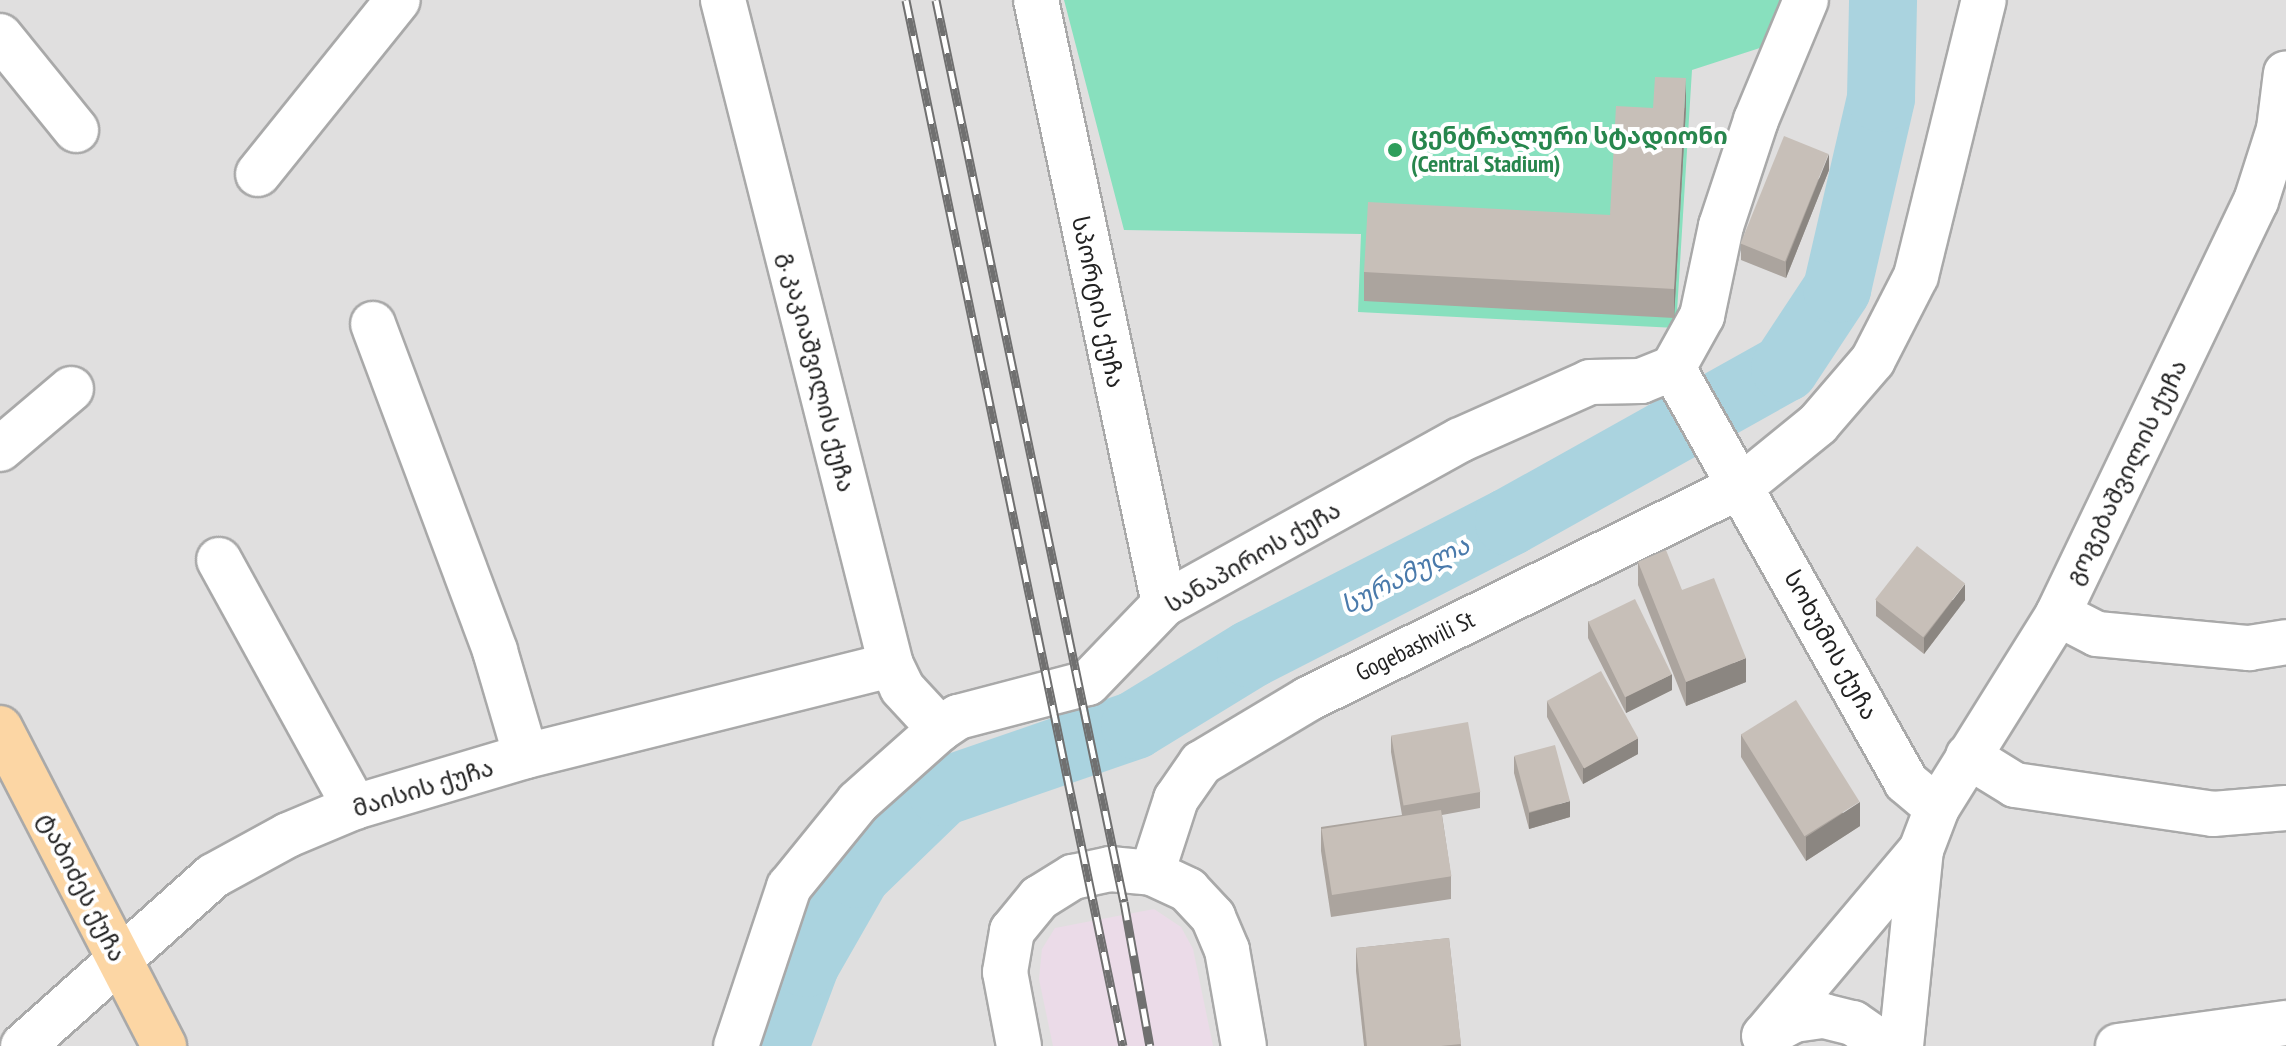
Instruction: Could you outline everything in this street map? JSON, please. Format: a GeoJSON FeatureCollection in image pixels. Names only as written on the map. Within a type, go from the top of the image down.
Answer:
{"type":"FeatureCollection","features":[{"type":"Feature","properties":{"kind":"main road","name":"ტაბიძეს ქუჩა"},"geometry":{"type":"LineString","coordinates":[[0,728],[164,1046]]}},
{"type":"Feature","properties":{"kind":"street"},"geometry":{"type":"LineString","coordinates":[[258,174],[398,0]]}},
{"type":"Feature","properties":{"kind":"street","name":"გ. კაკიაშვილის ქუჩა"},"geometry":{"type":"LineString","coordinates":[[723,0],[891,665],[902,688],[940,729]]}},
{"type":"Feature","properties":{"kind":"street","name":"სპორტის ქუჩა"},"geometry":{"type":"LineString","coordinates":[[1036,0],[1164,604]]}},
{"type":"Feature","properties":{"kind":"street"},"geometry":{"type":"LineString","coordinates":[[1676,377],[1702,316],[1741,166],[1806,0]]}},
{"type":"Feature","properties":{"kind":"street","name":"Gogebashvili St"},"geometry":{"type":"LineString","coordinates":[[1152,873],[1176,799],[1201,763],[1308,699],[1739,480],[1818,424],[1873,360],[1916,276],[1984,0]]}},
{"type":"Feature","properties":{"kind":"street"},"geometry":{"type":"LineString","coordinates":[[0,36],[76,130]]}},
{"type":"Feature","properties":{"kind":"street","name":"გოგებაშვილის ქუჩა"},"geometry":{"type":"LineString","coordinates":[[1901,1046],[1921,850],[1937,808],[2058,614],[2256,201],[2282,128],[2286,73]]}},
{"type":"Feature","properties":{"kind":"street"},"geometry":{"type":"LineString","coordinates":[[373,324],[495,651],[526,756]]}},
{"type":"Feature","properties":{"kind":"street","name":"სანაპიროს ქუჩა"},"geometry":{"type":"LineString","coordinates":[[736,1046],[789,887],[858,802],[940,729],[958,717],[1088,683],[1164,604],[1460,440],[1590,382],[1676,377]]}},
{"type":"Feature","properties":{"kind":"street","name":"სოხუმის ქუჩა"},"geometry":{"type":"LineString","coordinates":[[1676,377],[1739,480],[1906,782],[1937,808]]}},
{"type":"Feature","properties":{"kind":"street"},"geometry":{"type":"LineString","coordinates":[[0,449],[71,389]]}},
{"type":"Feature","properties":{"kind":"street"},"geometry":{"type":"LineString","coordinates":[[219,560],[355,807]]}},
{"type":"Feature","properties":{"kind":"street"},"geometry":{"type":"LineString","coordinates":[[2058,614],[2097,634],[2249,648],[2286,642]]}},
{"type":"Feature","properties":{"kind":"street","name":"მაისის ქუჩა"},"geometry":{"type":"LineString","coordinates":[[23,1046],[213,876],[288,835],[355,807],[526,756],[891,665]]}},
{"type":"Feature","properties":{"kind":"street"},"geometry":{"type":"LineString","coordinates":[[1968,756],[2015,785],[2213,814],[2286,808]]}},
{"type":"Feature","properties":{"kind":"street","name":"გოგებაშვილის ქუჩა"},"geometry":{"type":"LineString","coordinates":[[1760,1040],[1921,850]]}},
{"type":"Feature","properties":{"kind":"street"},"geometry":{"type":"LineString","coordinates":[[1019,1046],[1005,972],[1012,931],[1039,898],[1073,877],[1110,869],[1152,873],[1188,890],[1213,917],[1227,950],[1244,1046]]}},
{"type":"Feature","properties":{"kind":"street"},"geometry":{"type":"LineString","coordinates":[[1760,1040],[1794,1020],[1824,1016],[1853,1023],[1886,1046]]}},
{"type":"Feature","properties":{"kind":"street"},"geometry":{"type":"LineString","coordinates":[[2118,1046],[2286,1023]]}},
{"type":"Feature","properties":{"kind":"shaded area"},"geometry":{"type":"Polygon","coordinates":[[[0,0],[2286,0],[2286,1046],[0,1046],[0,0]]]}},
{"type":"Feature","properties":{"kind":"shaded area"},"geometry":{"type":"Polygon","coordinates":[[[1154,909],[1181,927],[1193,949],[1213,1046],[1053,1046],[1039,979],[1042,949],[1055,928],[1154,909]]]}},
{"type":"Feature","properties":{"kind":"green space","name":"ცენტრალური სტადიონი (Central Stadium)"},"geometry":{"type":"Polygon","coordinates":[[[1064,0],[1790,0],[1766,46],[1692,70],[1676,328],[1358,312],[1361,234],[1124,230],[1064,0]]]}},
{"type":"Feature","properties":{"kind":"building"},"geometry":{"type":"Polygon","coordinates":[[[1655,77],[1686,78],[1674,289],[1364,272],[1368,202],[1610,215],[1616,106],[1653,108],[1655,77]]]}},
{"type":"Feature","properties":{"kind":"building"},"geometry":{"type":"Polygon","coordinates":[[[1784,136],[1829,154],[1785,262],[1741,244],[1784,136]]]}},
{"type":"Feature","properties":{"kind":"building"},"geometry":{"type":"Polygon","coordinates":[[[1917,546],[1965,584],[1923,637],[1875,600],[1917,546]]]}},
{"type":"Feature","properties":{"kind":"building"},"geometry":{"type":"Polygon","coordinates":[[[1666,550],[1682,590],[1714,578],[1746,658],[1686,682],[1638,562],[1666,550]]]}},
{"type":"Feature","properties":{"kind":"building"},"geometry":{"type":"Polygon","coordinates":[[[1635,599],[1672,674],[1625,697],[1588,622],[1635,599]]]}},
{"type":"Feature","properties":{"kind":"building"},"geometry":{"type":"Polygon","coordinates":[[[1601,671],[1638,738],[1584,768],[1547,701],[1601,671]]]}},
{"type":"Feature","properties":{"kind":"building"},"geometry":{"type":"Polygon","coordinates":[[[1796,700],[1860,802],[1804,836],[1741,734],[1796,700]]]}},
{"type":"Feature","properties":{"kind":"building"},"geometry":{"type":"Polygon","coordinates":[[[1468,722],[1480,792],[1404,805],[1391,736],[1468,722]]]}},
{"type":"Feature","properties":{"kind":"building"},"geometry":{"type":"Polygon","coordinates":[[[1555,745],[1570,801],[1529,812],[1514,756],[1555,745]]]}},
{"type":"Feature","properties":{"kind":"building"},"geometry":{"type":"Polygon","coordinates":[[[1441,810],[1451,876],[1332,895],[1321,829],[1441,810]]]}},
{"type":"Feature","properties":{"kind":"building"},"geometry":{"type":"Polygon","coordinates":[[[1449,938],[1461,1044],[1367,1046],[1356,948],[1449,938]]]}},
{"type":"Feature","properties":{"kind":"waterway","name":"სურამულა"},"geometry":{"type":"LineString","coordinates":[[775,1046],[806,963],[857,874],[942,792],[1135,725],[1251,654],[1509,522],[1785,368],[1837,289],[1881,98],[1883,0]]}},
{"type":"Feature","properties":{"kind":"railway"},"geometry":{"type":"LineString","coordinates":[[906,0],[1123,1046]]}},
{"type":"Feature","properties":{"kind":"railway"},"geometry":{"type":"LineString","coordinates":[[936,0],[1124,902],[1150,1046]]}},
{"type":"Feature","properties":{"kind":"place","name":"ცენტრალური სტადიონი (Central Stadium)"},"geometry":{"type":"Point","coordinates":[1395,150]}}]}
